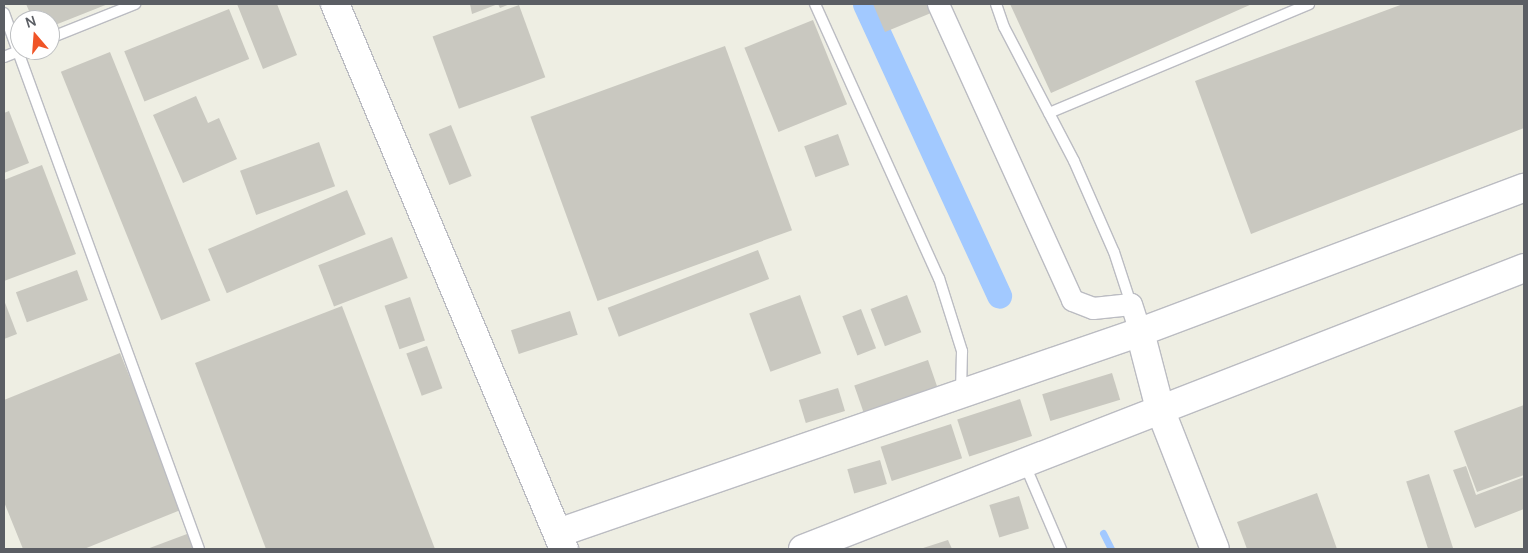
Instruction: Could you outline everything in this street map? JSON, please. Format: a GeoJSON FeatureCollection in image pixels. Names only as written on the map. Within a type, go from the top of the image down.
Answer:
{"type":"FeatureCollection","features":[{"type":"Feature","properties":{"kind":"street"},"geometry":{"type":"LineString","coordinates":[[335,4],[561,541],[961,394],[1140,332],[1524,188]]}},
{"type":"Feature","properties":{"kind":"street"},"geometry":{"type":"LineString","coordinates":[[938,4],[1072,300],[1093,308],[1131,304],[1160,410],[1215,549]]}},
{"type":"Feature","properties":{"kind":"street"},"geometry":{"type":"LineString","coordinates":[[803,549],[1524,268]]}},
{"type":"Feature","properties":{"kind":"lane"},"geometry":{"type":"LineString","coordinates":[[60,34],[135,4]]}},
{"type":"Feature","properties":{"kind":"lane"},"geometry":{"type":"LineString","coordinates":[[815,4],[938,278],[962,351],[961,394]]}},
{"type":"Feature","properties":{"kind":"lane"},"geometry":{"type":"LineString","coordinates":[[996,4],[1004,27],[1074,161],[1114,252],[1131,304]]}},
{"type":"Feature","properties":{"kind":"lane"},"geometry":{"type":"LineString","coordinates":[[1049,113],[1309,4]]}},
{"type":"Feature","properties":{"kind":"lane"},"geometry":{"type":"LineString","coordinates":[[4,13],[10,27]]}},
{"type":"Feature","properties":{"kind":"lane"},"geometry":{"type":"LineString","coordinates":[[24,60],[199,549]]}},
{"type":"Feature","properties":{"kind":"lane"},"geometry":{"type":"LineString","coordinates":[[1024,462],[1061,549]]}},
{"type":"Feature","properties":{"kind":"building"},"geometry":{"type":"Polygon","coordinates":[[[26,4],[108,4],[60,23],[60,10],[29,10],[26,4]]]}},
{"type":"Feature","properties":{"kind":"building"},"geometry":{"type":"Polygon","coordinates":[[[237,4],[277,4],[297,55],[263,69],[237,4]]]}},
{"type":"Feature","properties":{"kind":"building"},"geometry":{"type":"Polygon","coordinates":[[[470,4],[498,4],[472,14],[470,4]]]}},
{"type":"Feature","properties":{"kind":"building"},"geometry":{"type":"Polygon","coordinates":[[[498,4],[510,4],[500,8],[498,4]]]}},
{"type":"Feature","properties":{"kind":"building"},"geometry":{"type":"Polygon","coordinates":[[[873,4],[928,4],[931,13],[885,32],[873,4]]]}},
{"type":"Feature","properties":{"kind":"building"},"geometry":{"type":"Polygon","coordinates":[[[1010,4],[1252,4],[1051,93],[1010,4]]]}},
{"type":"Feature","properties":{"kind":"building"},"geometry":{"type":"Polygon","coordinates":[[[1403,4],[1524,4],[1524,128],[1251,234],[1195,81],[1403,4]]]}},
{"type":"Feature","properties":{"kind":"building"},"geometry":{"type":"Polygon","coordinates":[[[519,5],[545,77],[459,109],[433,36],[519,5]]]}},
{"type":"Feature","properties":{"kind":"building"},"geometry":{"type":"Polygon","coordinates":[[[229,9],[249,59],[144,101],[124,51],[229,9]]]}},
{"type":"Feature","properties":{"kind":"building"},"geometry":{"type":"Polygon","coordinates":[[[813,20],[847,104],[778,132],[744,48],[813,20]]]}},
{"type":"Feature","properties":{"kind":"building"},"geometry":{"type":"Polygon","coordinates":[[[725,46],[792,230],[598,301],[530,117],[725,46]]]}},
{"type":"Feature","properties":{"kind":"building"},"geometry":{"type":"Polygon","coordinates":[[[110,52],[210,300],[161,320],[61,72],[110,52]]]}},
{"type":"Feature","properties":{"kind":"building"},"geometry":{"type":"Polygon","coordinates":[[[196,96],[208,123],[219,118],[237,159],[183,183],[153,115],[196,96]]]}},
{"type":"Feature","properties":{"kind":"building"},"geometry":{"type":"Polygon","coordinates":[[[9,111],[29,163],[4,173],[4,113],[9,111]]]}},
{"type":"Feature","properties":{"kind":"building"},"geometry":{"type":"Polygon","coordinates":[[[451,125],[472,176],[449,185],[429,134],[451,125]]]}},
{"type":"Feature","properties":{"kind":"building"},"geometry":{"type":"Polygon","coordinates":[[[838,134],[849,165],[815,177],[804,146],[838,134]]]}},
{"type":"Feature","properties":{"kind":"building"},"geometry":{"type":"Polygon","coordinates":[[[319,142],[335,186],[256,215],[240,171],[319,142]]]}},
{"type":"Feature","properties":{"kind":"building"},"geometry":{"type":"Polygon","coordinates":[[[42,165],[76,254],[4,281],[4,180],[42,165]]]}},
{"type":"Feature","properties":{"kind":"building"},"geometry":{"type":"Polygon","coordinates":[[[347,190],[366,234],[227,293],[208,249],[347,190]]]}},
{"type":"Feature","properties":{"kind":"building"},"geometry":{"type":"Polygon","coordinates":[[[392,237],[408,278],[334,306],[318,265],[392,237]]]}},
{"type":"Feature","properties":{"kind":"building"},"geometry":{"type":"Polygon","coordinates":[[[758,250],[769,279],[619,337],[608,308],[758,250]]]}},
{"type":"Feature","properties":{"kind":"building"},"geometry":{"type":"Polygon","coordinates":[[[77,270],[88,300],[27,322],[16,292],[77,270]]]}},
{"type":"Feature","properties":{"kind":"building"},"geometry":{"type":"Polygon","coordinates":[[[800,295],[821,353],[770,372],[749,313],[800,295]]]}},
{"type":"Feature","properties":{"kind":"building"},"geometry":{"type":"Polygon","coordinates":[[[907,295],[921,332],[885,346],[871,309],[907,295]]]}},
{"type":"Feature","properties":{"kind":"building"},"geometry":{"type":"Polygon","coordinates":[[[410,297],[425,340],[399,349],[384,306],[410,297]]]}},
{"type":"Feature","properties":{"kind":"building"},"geometry":{"type":"Polygon","coordinates":[[[4,300],[17,334],[4,339],[4,300]]]}},
{"type":"Feature","properties":{"kind":"building"},"geometry":{"type":"Polygon","coordinates":[[[342,306],[435,549],[266,549],[195,363],[342,306]]]}},
{"type":"Feature","properties":{"kind":"building"},"geometry":{"type":"Polygon","coordinates":[[[861,309],[876,348],[857,355],[842,316],[861,309]]]}},
{"type":"Feature","properties":{"kind":"building"},"geometry":{"type":"Polygon","coordinates":[[[570,311],[578,335],[519,354],[511,330],[570,311]]]}},
{"type":"Feature","properties":{"kind":"building"},"geometry":{"type":"Polygon","coordinates":[[[427,346],[442,388],[422,396],[406,354],[427,346]]]}},
{"type":"Feature","properties":{"kind":"building"},"geometry":{"type":"Polygon","coordinates":[[[120,353],[183,509],[84,549],[23,549],[4,502],[4,400],[120,353]]]}},
{"type":"Feature","properties":{"kind":"building"},"geometry":{"type":"Polygon","coordinates":[[[928,360],[937,386],[863,412],[854,385],[928,360]]]}},
{"type":"Feature","properties":{"kind":"building"},"geometry":{"type":"Polygon","coordinates":[[[1112,373],[1120,400],[1050,421],[1042,394],[1112,373]]]}},
{"type":"Feature","properties":{"kind":"building"},"geometry":{"type":"Polygon","coordinates":[[[838,388],[845,411],[806,423],[799,400],[838,388]]]}},
{"type":"Feature","properties":{"kind":"building"},"geometry":{"type":"Polygon","coordinates":[[[1020,399],[1032,436],[969,456],[957,419],[1020,399]]]}},
{"type":"Feature","properties":{"kind":"building"},"geometry":{"type":"Polygon","coordinates":[[[1524,405],[1524,475],[1477,492],[1454,431],[1524,405]]]}},
{"type":"Feature","properties":{"kind":"building"},"geometry":{"type":"Polygon","coordinates":[[[951,424],[962,458],[892,481],[881,447],[951,424]]]}},
{"type":"Feature","properties":{"kind":"building"},"geometry":{"type":"Polygon","coordinates":[[[880,460],[887,484],[854,493],[847,469],[880,460]]]}},
{"type":"Feature","properties":{"kind":"building"},"geometry":{"type":"Polygon","coordinates":[[[1466,466],[1476,495],[1524,477],[1524,509],[1475,528],[1453,470],[1466,466]]]}},
{"type":"Feature","properties":{"kind":"building"},"geometry":{"type":"Polygon","coordinates":[[[1429,474],[1453,549],[1428,549],[1406,481],[1429,474]]]}},
{"type":"Feature","properties":{"kind":"building"},"geometry":{"type":"Polygon","coordinates":[[[1317,493],[1337,549],[1247,549],[1237,522],[1317,493]]]}},
{"type":"Feature","properties":{"kind":"building"},"geometry":{"type":"Polygon","coordinates":[[[1019,496],[1029,529],[999,538],[989,505],[1019,496]]]}},
{"type":"Feature","properties":{"kind":"building"},"geometry":{"type":"Polygon","coordinates":[[[187,534],[194,549],[147,549],[187,534]]]}},
{"type":"Feature","properties":{"kind":"building"},"geometry":{"type":"Polygon","coordinates":[[[948,540],[952,549],[920,549],[948,540]]]}},
{"type":"Feature","properties":{"kind":"waterway"},"geometry":{"type":"LineString","coordinates":[[865,4],[999,296]]}},
{"type":"Feature","properties":{"kind":"waterway"},"geometry":{"type":"LineString","coordinates":[[1103,533],[1111,549]]}}]}
